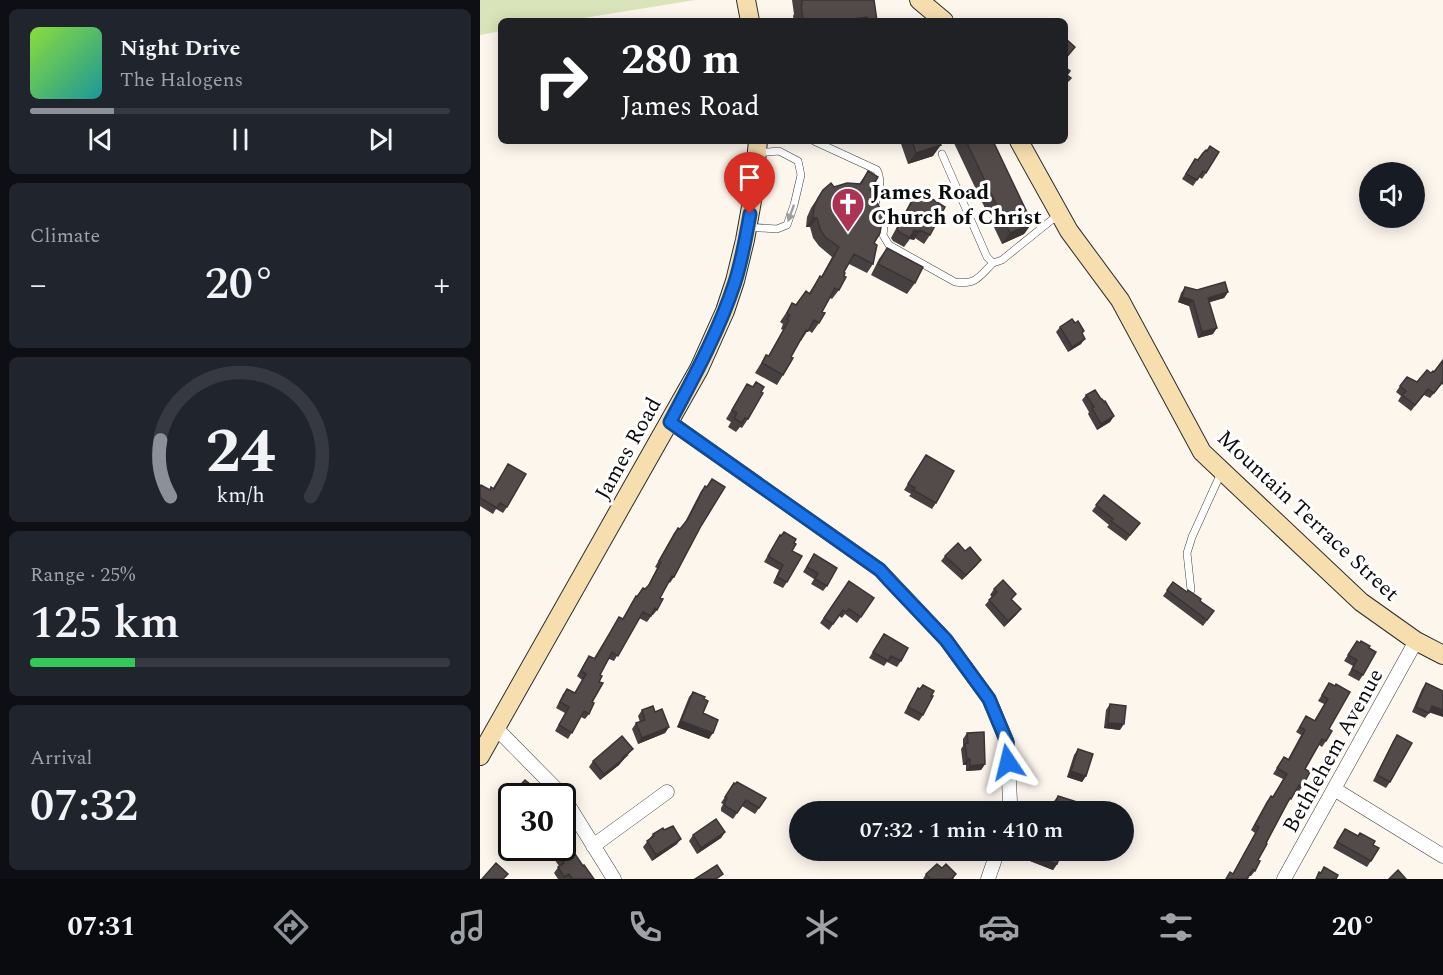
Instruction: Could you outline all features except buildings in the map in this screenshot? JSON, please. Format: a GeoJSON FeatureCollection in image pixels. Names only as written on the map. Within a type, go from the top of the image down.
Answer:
{"type":"FeatureCollection","features":[{"type":"Feature","properties":{"kind":"street"},"geometry":{"type":"LineString","coordinates":[[746,0],[749,18]]}},
{"type":"Feature","properties":{"kind":"street"},"geometry":{"type":"LineString","coordinates":[[919,0],[940,18]]}},
{"type":"Feature","properties":{"kind":"street","name":"Mountain Terrace Street"},"geometry":{"type":"LineString","coordinates":[[1021,144],[1068,231],[1120,300],[1202,452],[1361,602],[1416,641],[1443,655]]}},
{"type":"Feature","properties":{"kind":"street","name":"James Road"},"geometry":{"type":"LineString","coordinates":[[480,756],[699,369],[735,281],[747,227],[757,147]]}},
{"type":"Feature","properties":{"kind":"street"},"geometry":{"type":"LineString","coordinates":[[670,422],[880,570],[946,640],[989,699],[1007,742],[1010,801]]}},
{"type":"Feature","properties":{"kind":"street","name":"Bethlehem Avenue"},"geometry":{"type":"LineString","coordinates":[[1284,879],[1416,641]]}},
{"type":"Feature","properties":{"kind":"street"},"geometry":{"type":"LineString","coordinates":[[496,728],[562,795],[614,879]]}},
{"type":"Feature","properties":{"kind":"street"},"geometry":{"type":"LineString","coordinates":[[1334,789],[1443,856]]}},
{"type":"Feature","properties":{"kind":"street"},"geometry":{"type":"LineString","coordinates":[[593,846],[668,792]]}},
{"type":"Feature","properties":{"kind":"street"},"geometry":{"type":"LineString","coordinates":[[988,879],[994,861]]}},
{"type":"Feature","properties":{"kind":"lane"},"geometry":{"type":"LineString","coordinates":[[821,144],[877,170],[880,184],[874,207],[884,225],[883,235],[890,245],[956,282],[967,283],[975,280],[993,263],[1002,260],[1059,214]]}},
{"type":"Feature","properties":{"kind":"lane"},"geometry":{"type":"LineString","coordinates":[[747,227],[777,229],[786,225],[794,205],[801,175],[798,161],[778,151],[757,147]]}},
{"type":"Feature","properties":{"kind":"lane"},"geometry":{"type":"LineString","coordinates":[[942,154],[987,257],[993,263]]}},
{"type":"Feature","properties":{"kind":"lane"},"geometry":{"type":"LineString","coordinates":[[1191,590],[1187,553],[1222,471]]}},
{"type":"Feature","properties":{"kind":"green space"},"geometry":{"type":"Polygon","coordinates":[[[480,0],[695,0],[584,18],[498,18],[498,32],[480,35],[480,0]]]}},
{"type":"Feature","properties":{"kind":"place","name":"James Road Church of Christ"},"geometry":{"type":"Point","coordinates":[848,233]}},
{"type":"Feature","properties":{"kind":"route"},"geometry":{"type":"LineString","coordinates":[[750,214],[746,240],[724,311],[699,369],[670,422],[880,570],[946,640],[989,699],[1007,742],[1008,762]]}}]}
